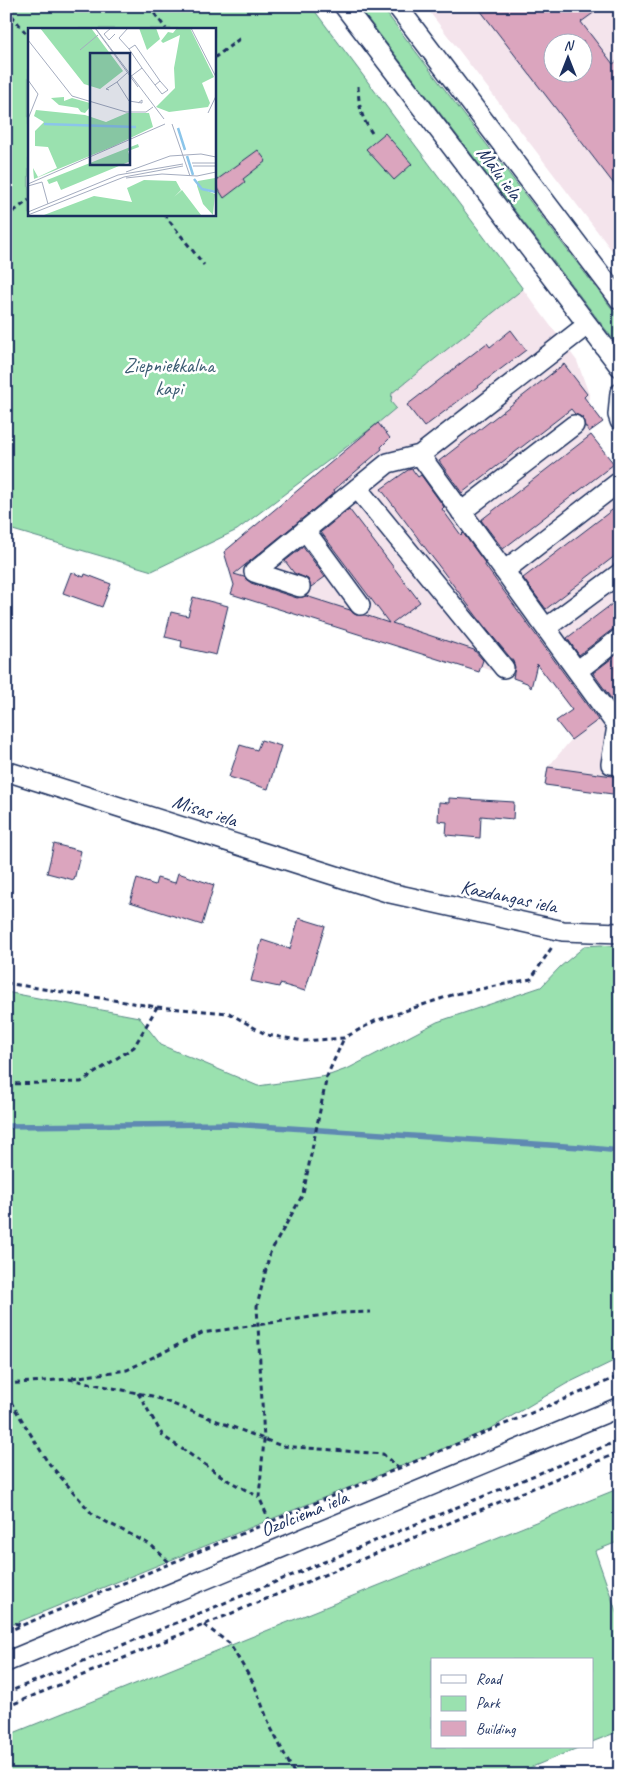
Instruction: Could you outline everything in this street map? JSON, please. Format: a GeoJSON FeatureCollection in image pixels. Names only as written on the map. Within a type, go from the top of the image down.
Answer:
{"type":"FeatureCollection","features":[{"type":"Feature","properties":{"kind":"street","name":"Mālu iela"},"geometry":{"type":"LineString","coordinates":[[344,6],[620,367]]}},
{"type":"Feature","properties":{"kind":"street","name":"Mālu iela"},"geometry":{"type":"LineString","coordinates":[[397,6],[620,300]]}},
{"type":"Feature","properties":{"kind":"street"},"geometry":{"type":"LineString","coordinates":[[300,586],[254,572],[388,463],[420,456],[587,325]]}},
{"type":"Feature","properties":{"kind":"street"},"geometry":{"type":"LineString","coordinates":[[620,393],[618,415],[620,421]]}},
{"type":"Feature","properties":{"kind":"street"},"geometry":{"type":"LineString","coordinates":[[461,512],[574,426]]}},
{"type":"Feature","properties":{"kind":"street"},"geometry":{"type":"LineString","coordinates":[[420,456],[618,725],[611,764],[620,765]]}},
{"type":"Feature","properties":{"kind":"street"},"geometry":{"type":"LineString","coordinates":[[504,571],[618,482]]}},
{"type":"Feature","properties":{"kind":"street"},"geometry":{"type":"LineString","coordinates":[[357,488],[504,668]]}},
{"type":"Feature","properties":{"kind":"street"},"geometry":{"type":"LineString","coordinates":[[306,530],[360,605]]}},
{"type":"Feature","properties":{"kind":"street"},"geometry":{"type":"LineString","coordinates":[[546,628],[620,572]]}},
{"type":"Feature","properties":{"kind":"street"},"geometry":{"type":"LineString","coordinates":[[577,671],[620,638]]}},
{"type":"Feature","properties":{"kind":"street","name":"Misas iela"},"geometry":{"type":"LineString","coordinates":[[6,771],[390,893]]}},
{"type":"Feature","properties":{"kind":"street","name":"Kazdangas iela"},"geometry":{"type":"LineString","coordinates":[[390,893],[563,931],[620,933]]}},
{"type":"Feature","properties":{"kind":"street","name":"Ozolciema iela"},"geometry":{"type":"LineString","coordinates":[[6,1662],[620,1407]]}},
{"type":"Feature","properties":{"kind":"path"},"geometry":{"type":"LineString","coordinates":[[149,6],[165,28]]}},
{"type":"Feature","properties":{"kind":"path"},"geometry":{"type":"LineString","coordinates":[[6,8],[28,37]]}},
{"type":"Feature","properties":{"kind":"path"},"geometry":{"type":"LineString","coordinates":[[215,57],[242,37]]}},
{"type":"Feature","properties":{"kind":"path"},"geometry":{"type":"LineString","coordinates":[[358,86],[359,104],[363,120],[374,136]]}},
{"type":"Feature","properties":{"kind":"path"},"geometry":{"type":"LineString","coordinates":[[6,218],[28,201]]}},
{"type":"Feature","properties":{"kind":"path"},"geometry":{"type":"LineString","coordinates":[[165,215],[204,265]]}},
{"type":"Feature","properties":{"kind":"path"},"geometry":{"type":"LineString","coordinates":[[6,983],[157,1007],[228,1013],[267,1035],[304,1041],[344,1038],[375,1021],[455,994],[531,979],[563,931]]}},
{"type":"Feature","properties":{"kind":"path"},"geometry":{"type":"LineString","coordinates":[[6,1084],[81,1082],[134,1047],[157,1007]]}},
{"type":"Feature","properties":{"kind":"path"},"geometry":{"type":"LineString","coordinates":[[270,1522],[259,1497],[264,1440],[256,1306],[270,1253],[303,1194],[327,1076],[344,1038]]}},
{"type":"Feature","properties":{"kind":"path"},"geometry":{"type":"LineString","coordinates":[[6,1384],[128,1370],[202,1333],[338,1313],[371,1312]]}},
{"type":"Feature","properties":{"kind":"path"},"geometry":{"type":"LineString","coordinates":[[6,1632],[620,1376]]}},
{"type":"Feature","properties":{"kind":"path"},"geometry":{"type":"LineString","coordinates":[[69,1378],[152,1396],[282,1446],[383,1454],[398,1468]]}},
{"type":"Feature","properties":{"kind":"path"},"geometry":{"type":"LineString","coordinates":[[137,1393],[163,1436],[228,1481],[259,1497]]}},
{"type":"Feature","properties":{"kind":"path"},"geometry":{"type":"LineString","coordinates":[[6,1394],[47,1461],[93,1515],[151,1545],[170,1563]]}},
{"type":"Feature","properties":{"kind":"path"},"geometry":{"type":"LineString","coordinates":[[6,1692],[620,1440]]}},
{"type":"Feature","properties":{"kind":"path"},"geometry":{"type":"LineString","coordinates":[[6,1707],[620,1452]]}},
{"type":"Feature","properties":{"kind":"path"},"geometry":{"type":"LineString","coordinates":[[6,1622],[24,1625]]}},
{"type":"Feature","properties":{"kind":"path"},"geometry":{"type":"LineString","coordinates":[[204,1625],[229,1643],[254,1684],[270,1726],[295,1775]]}},
{"type":"Feature","properties":{"kind":"shaded area"},"geometry":{"type":"Polygon","coordinates":[[[425,6],[620,6],[620,261],[425,6]]]}},
{"type":"Feature","properties":{"kind":"shaded area"},"geometry":{"type":"Polygon","coordinates":[[[523,289],[577,361],[590,397],[587,401],[603,422],[589,432],[620,472],[620,795],[545,785],[548,767],[571,740],[556,721],[571,710],[537,665],[532,684],[234,584],[224,552],[395,408],[391,402],[391,393],[523,289]]]}},
{"type":"Feature","properties":{"kind":"green space","name":"Ziepniekkalna kapi"},"geometry":{"type":"Polygon","coordinates":[[[6,6],[311,6],[523,289],[392,393],[391,402],[396,408],[378,423],[237,530],[152,571],[6,528],[6,6]]]}},
{"type":"Feature","properties":{"kind":"green space"},"geometry":{"type":"Polygon","coordinates":[[[358,6],[381,6],[620,319],[620,340],[616,343],[358,6]]]}},
{"type":"Feature","properties":{"kind":"green space"},"geometry":{"type":"Polygon","coordinates":[[[585,946],[620,947],[620,1358],[566,1384],[490,1429],[6,1627],[6,992],[139,1017],[161,1045],[258,1086],[327,1076],[349,1068],[437,1022],[541,987],[560,967],[585,946]]]}},
{"type":"Feature","properties":{"kind":"green space"},"geometry":{"type":"Polygon","coordinates":[[[620,1488],[620,1541],[595,1551],[620,1622],[620,1731],[594,1741],[594,1658],[431,1658],[431,1748],[578,1748],[513,1775],[6,1775],[6,1736],[620,1488]]]}},
{"type":"Feature","properties":{"kind":"building"},"geometry":{"type":"Polygon","coordinates":[[[477,6],[603,6],[581,22],[589,32],[544,32],[544,82],[594,82],[594,39],[613,64],[620,59],[620,192],[477,6]]]}},
{"type":"Feature","properties":{"kind":"building"},"geometry":{"type":"Polygon","coordinates":[[[385,133],[412,164],[394,180],[366,149],[385,133]]]}},
{"type":"Feature","properties":{"kind":"building"},"geometry":{"type":"Polygon","coordinates":[[[258,150],[266,161],[243,179],[245,182],[224,198],[215,181],[258,150]]]}},
{"type":"Feature","properties":{"kind":"building"},"geometry":{"type":"Polygon","coordinates":[[[511,330],[526,350],[424,427],[407,405],[487,343],[490,347],[511,330]]]}},
{"type":"Feature","properties":{"kind":"building"},"geometry":{"type":"Polygon","coordinates":[[[564,364],[587,394],[584,397],[603,422],[589,432],[583,418],[575,414],[571,409],[462,493],[439,461],[564,364]]]}},
{"type":"Feature","properties":{"kind":"building"},"geometry":{"type":"Polygon","coordinates":[[[378,423],[390,438],[381,447],[382,449],[334,490],[335,492],[234,574],[244,577],[251,583],[297,598],[306,596],[350,610],[356,615],[365,615],[389,623],[321,532],[349,509],[420,602],[392,623],[474,650],[483,660],[479,672],[231,594],[234,585],[224,552],[378,423]]]}},
{"type":"Feature","properties":{"kind":"building"},"geometry":{"type":"Polygon","coordinates":[[[591,435],[614,464],[503,549],[481,520],[591,435]]]}},
{"type":"Feature","properties":{"kind":"building"},"geometry":{"type":"Polygon","coordinates":[[[412,469],[418,477],[421,475],[444,507],[442,509],[461,535],[463,533],[598,720],[571,740],[556,721],[572,710],[537,664],[531,688],[527,683],[513,678],[515,667],[513,661],[484,626],[381,489],[412,469]]]}},
{"type":"Feature","properties":{"kind":"building"},"geometry":{"type":"Polygon","coordinates":[[[620,504],[620,552],[546,609],[523,578],[620,504]]]}},
{"type":"Feature","properties":{"kind":"building"},"geometry":{"type":"Polygon","coordinates":[[[303,547],[325,577],[311,587],[308,579],[294,573],[285,561],[303,547]]]}},
{"type":"Feature","properties":{"kind":"building"},"geometry":{"type":"Polygon","coordinates":[[[71,572],[84,577],[85,574],[111,584],[102,607],[63,593],[71,572]]]}},
{"type":"Feature","properties":{"kind":"building"},"geometry":{"type":"Polygon","coordinates":[[[193,597],[228,606],[216,655],[181,647],[182,641],[165,637],[171,612],[188,616],[193,597]]]}},
{"type":"Feature","properties":{"kind":"building"},"geometry":{"type":"Polygon","coordinates":[[[620,598],[620,627],[613,629],[579,655],[567,638],[620,598]]]}},
{"type":"Feature","properties":{"kind":"building"},"geometry":{"type":"Polygon","coordinates":[[[620,652],[620,701],[615,704],[593,673],[620,652]]]}},
{"type":"Feature","properties":{"kind":"building"},"geometry":{"type":"Polygon","coordinates":[[[261,740],[281,746],[268,789],[229,777],[240,745],[257,750],[261,740]]]}},
{"type":"Feature","properties":{"kind":"building"},"geometry":{"type":"Polygon","coordinates":[[[548,767],[620,777],[620,795],[545,785],[548,767]]]}},
{"type":"Feature","properties":{"kind":"building"},"geometry":{"type":"Polygon","coordinates":[[[449,798],[514,802],[513,819],[481,816],[480,838],[446,835],[447,822],[438,821],[439,802],[449,803],[449,798]]]}},
{"type":"Feature","properties":{"kind":"building"},"geometry":{"type":"Polygon","coordinates":[[[54,844],[81,851],[74,880],[47,873],[54,844]]]}},
{"type":"Feature","properties":{"kind":"building"},"geometry":{"type":"Polygon","coordinates":[[[178,873],[214,885],[202,925],[130,902],[137,879],[155,885],[157,878],[175,883],[178,873]]]}},
{"type":"Feature","properties":{"kind":"building"},"geometry":{"type":"Polygon","coordinates":[[[299,918],[325,926],[305,991],[280,984],[279,987],[251,981],[262,940],[290,949],[299,918]]]}},
{"type":"Feature","properties":{"kind":"waterway"},"geometry":{"type":"LineString","coordinates":[[6,1126],[230,1124],[620,1151]]}}]}
